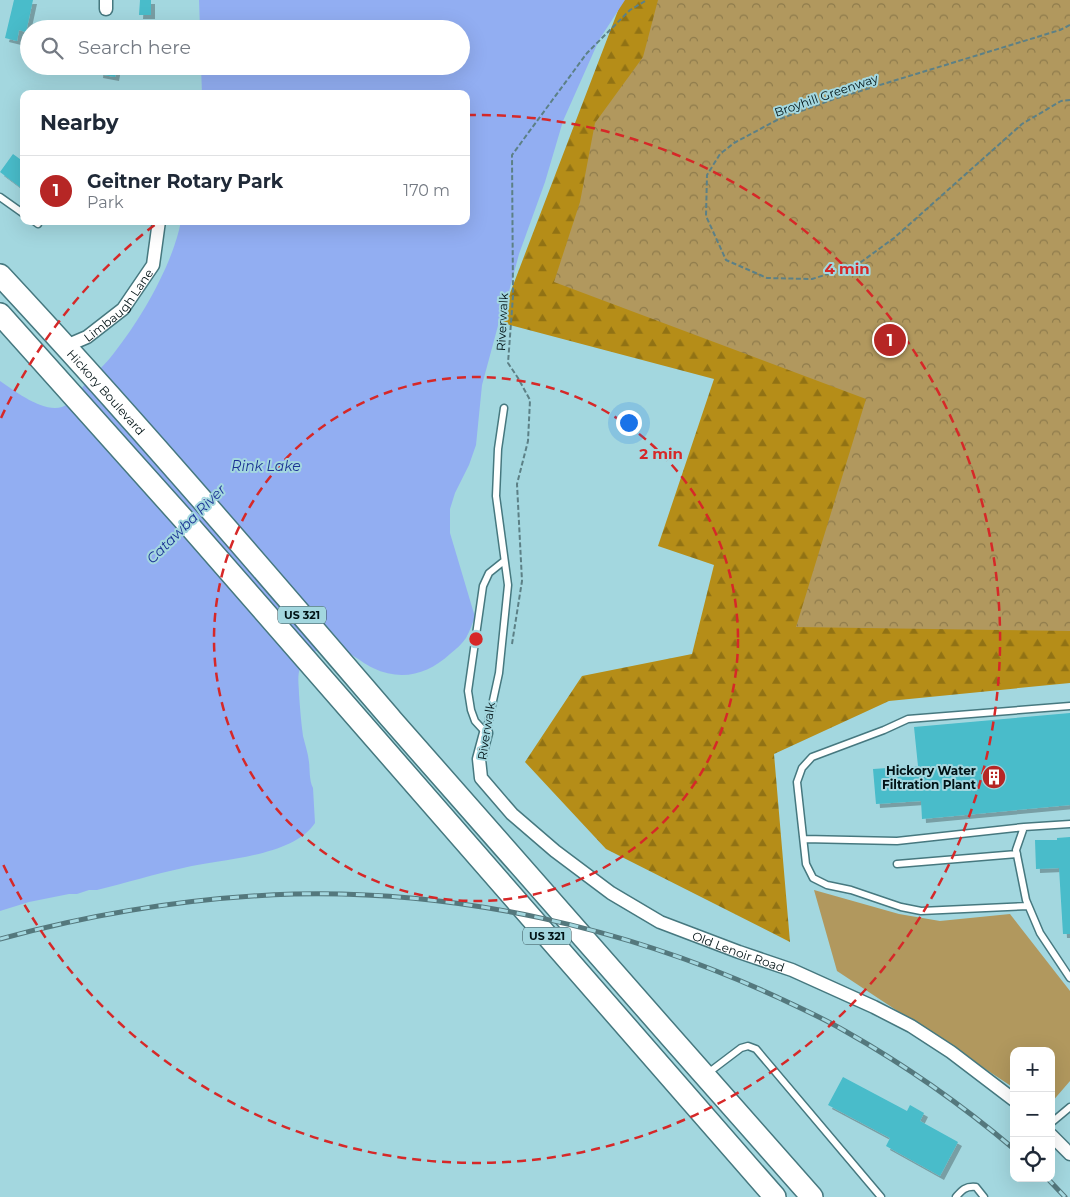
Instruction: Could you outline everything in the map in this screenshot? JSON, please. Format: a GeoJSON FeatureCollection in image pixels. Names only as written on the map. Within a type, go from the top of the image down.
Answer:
{"type":"FeatureCollection","features":[{"type":"Feature","properties":{"kind":"highway","name":"Hickory Boulevard"},"geometry":{"type":"LineString","coordinates":[[0,275],[210,508],[393,722],[705,1075]]}},
{"type":"Feature","properties":{"kind":"highway","name":"US 321"},"geometry":{"type":"LineString","coordinates":[[0,314],[187,523],[775,1197]]}},
{"type":"Feature","properties":{"kind":"highway","name":"US 321"},"geometry":{"type":"LineString","coordinates":[[705,1075],[812,1197]]}},
{"type":"Feature","properties":{"kind":"street","name":"Limbaugh Lane"},"geometry":{"type":"LineString","coordinates":[[71,352],[123,309],[153,265],[158,225]]}},
{"type":"Feature","properties":{"kind":"street","name":"Old Lenoir Road"},"geometry":{"type":"LineString","coordinates":[[486,733],[479,758],[481,778],[512,814],[555,851],[611,893],[660,922],[792,970],[838,989],[874,1007],[911,1026],[951,1052],[1010,1097]]}},
{"type":"Feature","properties":{"kind":"street"},"geometry":{"type":"LineString","coordinates":[[1053,1137],[1070,1154]]}},
{"type":"Feature","properties":{"kind":"lane"},"geometry":{"type":"LineString","coordinates":[[0,197],[20,211]]}},
{"type":"Feature","properties":{"kind":"lane"},"geometry":{"type":"LineString","coordinates":[[486,733],[499,673],[508,585],[496,496],[498,449],[504,408]]}},
{"type":"Feature","properties":{"kind":"lane"},"geometry":{"type":"LineString","coordinates":[[486,733],[475,721],[468,691],[483,586],[489,573],[504,561]]}},
{"type":"Feature","properties":{"kind":"lane"},"geometry":{"type":"LineString","coordinates":[[1028,906],[921,911],[902,907],[851,890],[827,885],[813,878],[806,864],[797,782],[802,768],[812,757],[908,719],[1070,706]]}},
{"type":"Feature","properties":{"kind":"lane"},"geometry":{"type":"LineString","coordinates":[[804,839],[897,841],[1024,827],[1070,824]]}},
{"type":"Feature","properties":{"kind":"lane"},"geometry":{"type":"LineString","coordinates":[[1024,827],[1016,850],[1028,906],[1040,933],[1070,978]]}},
{"type":"Feature","properties":{"kind":"lane"},"geometry":{"type":"LineString","coordinates":[[897,864],[1017,854]]}},
{"type":"Feature","properties":{"kind":"lane"},"geometry":{"type":"LineString","coordinates":[[705,1075],[741,1048],[748,1046],[756,1049],[881,1197]]}},
{"type":"Feature","properties":{"kind":"lane"},"geometry":{"type":"LineString","coordinates":[[1055,1120],[1070,1107]]}},
{"type":"Feature","properties":{"kind":"lane"},"geometry":{"type":"LineString","coordinates":[[956,1197],[964,1188],[969,1186],[976,1187],[984,1197]]}},
{"type":"Feature","properties":{"kind":"path","name":"Riverwalk"},"geometry":{"type":"LineString","coordinates":[[511,646],[522,581],[517,484],[528,441],[530,400],[508,363],[513,296],[512,155],[587,53],[630,10],[648,0]]}},
{"type":"Feature","properties":{"kind":"path","name":"Broyhill Greenway"},"geometry":{"type":"LineString","coordinates":[[1070,24],[1060,30],[834,99],[777,120],[734,143],[720,154],[707,175],[706,216],[726,260],[767,278],[812,279],[857,265],[894,238],[1022,124],[1061,101],[1070,100]]}},
{"type":"Feature","properties":{"kind":"green space"},"geometry":{"type":"Polygon","coordinates":[[[622,0],[1070,0],[1070,683],[889,701],[774,754],[790,942],[606,849],[525,762],[582,676],[692,654],[714,565],[658,546],[714,379],[499,322],[622,0]]]}},
{"type":"Feature","properties":{"kind":"green space"},"geometry":{"type":"Polygon","coordinates":[[[658,0],[1070,0],[1070,631],[796,627],[866,399],[554,282],[580,202],[595,123],[643,57],[658,0]]]}},
{"type":"Feature","properties":{"kind":"green space"},"geometry":{"type":"Polygon","coordinates":[[[814,890],[899,914],[940,921],[1010,914],[1070,991],[1070,1081],[1055,1098],[1055,1047],[1010,1047],[1010,1085],[837,971],[814,890]]]}},
{"type":"Feature","properties":{"kind":"water","name":"Rink Lake"},"geometry":{"type":"Polygon","coordinates":[[[199,0],[625,0],[599,40],[563,121],[545,182],[519,254],[482,385],[476,445],[450,509],[450,533],[475,617],[466,638],[442,661],[433,667],[414,674],[394,675],[384,672],[373,668],[344,651],[331,648],[319,650],[306,659],[301,665],[298,678],[303,736],[313,788],[315,823],[305,834],[290,843],[255,855],[172,870],[97,890],[29,902],[0,911],[0,381],[29,400],[46,407],[62,407],[69,403],[111,357],[145,308],[171,255],[180,225],[470,225],[470,90],[202,90],[201,75],[470,75],[470,20],[200,20],[199,0]]]}},
{"type":"Feature","properties":{"kind":"building"},"geometry":{"type":"Polygon","coordinates":[[[14,0],[33,0],[29,20],[20,20],[17,41],[5,38],[14,0]]]}},
{"type":"Feature","properties":{"kind":"building"},"geometry":{"type":"Polygon","coordinates":[[[140,0],[151,0],[151,15],[139,15],[140,0]]]}},
{"type":"Feature","properties":{"kind":"building"},"geometry":{"type":"Polygon","coordinates":[[[13,154],[20,159],[20,187],[0,172],[13,154]]]}},
{"type":"Feature","properties":{"kind":"building","name":"Hickory Water Filtration Plant"},"geometry":{"type":"Polygon","coordinates":[[[1070,713],[1070,805],[922,819],[921,801],[876,804],[873,769],[918,766],[914,727],[1070,713]]]}},
{"type":"Feature","properties":{"kind":"building"},"geometry":{"type":"Polygon","coordinates":[[[1070,837],[1070,934],[1063,934],[1059,868],[1036,869],[1035,840],[1057,840],[1057,838],[1070,837]]]}},
{"type":"Feature","properties":{"kind":"building"},"geometry":{"type":"Polygon","coordinates":[[[843,1077],[907,1111],[910,1105],[924,1113],[920,1121],[958,1142],[940,1176],[886,1146],[890,1138],[828,1105],[843,1077]]]}},
{"type":"Feature","properties":{"kind":"railway"},"geometry":{"type":"LineString","coordinates":[[0,939],[72,921],[146,908],[219,899],[294,894],[356,894],[418,899],[542,918],[662,951],[720,973],[811,1013],[837,1026],[911,1071],[974,1116],[1010,1146]]}},
{"type":"Feature","properties":{"kind":"railway"},"geometry":{"type":"LineString","coordinates":[[1051,1182],[1065,1197]]}},
{"type":"Feature","properties":{"kind":"place","name":"Geitner Rotary Park"},"geometry":{"type":"Point","coordinates":[890,340]}},
{"type":"Feature","properties":{"kind":"place","name":"Hickory Water Filtration Plant"},"geometry":{"type":"Point","coordinates":[994,777]}},
{"type":"Feature","properties":{"kind":"water label","name":"Catawba River"},"geometry":{"type":"Point","coordinates":[186,524]}}]}
